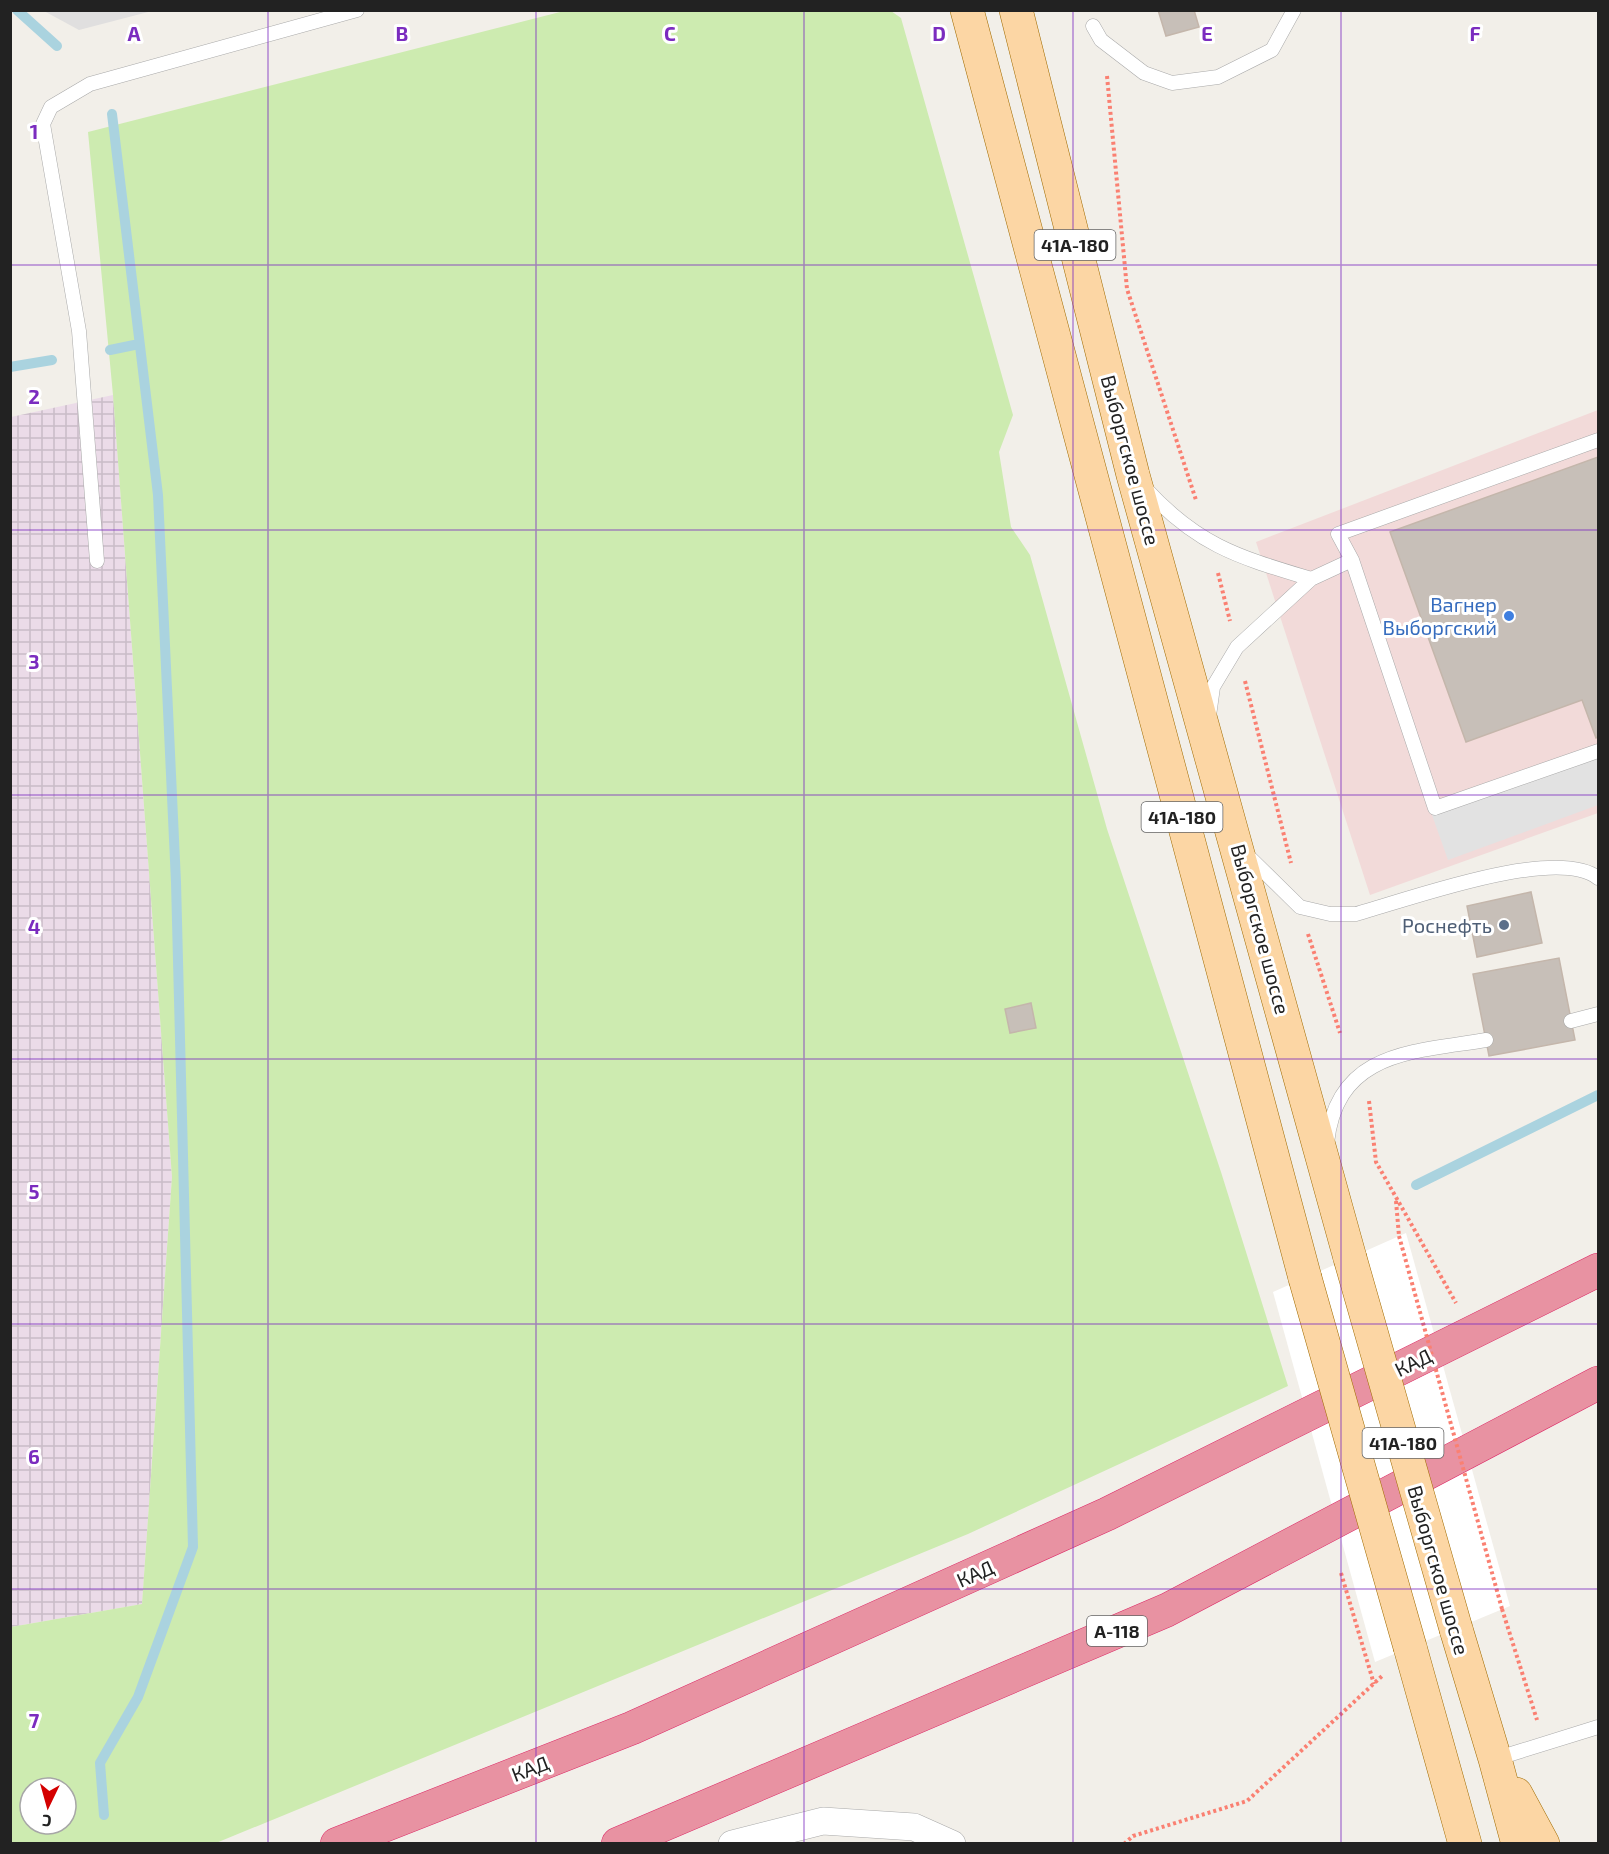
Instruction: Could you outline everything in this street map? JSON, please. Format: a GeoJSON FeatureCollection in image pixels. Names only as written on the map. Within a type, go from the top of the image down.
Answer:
{"type":"FeatureCollection","features":[{"type":"Feature","properties":{"kind":"highway","name":"КАД"},"geometry":{"type":"LineString","coordinates":[[337,1844],[632,1728],[1107,1514],[1599,1270]]}},
{"type":"Feature","properties":{"kind":"highway","name":"А-118"},"geometry":{"type":"LineString","coordinates":[[618,1844],[1167,1610],[1599,1383]]}},
{"type":"Feature","properties":{"kind":"main road","name":"41А-180"},"geometry":{"type":"LineString","coordinates":[[965,12],[1305,1278],[1400,1658],[1465,1844]]}},
{"type":"Feature","properties":{"kind":"main road","name":"Выборгское шоссе"},"geometry":{"type":"LineString","coordinates":[[1017,12],[1133,475],[1238,844],[1350,1258],[1518,1844]]}},
{"type":"Feature","properties":{"kind":"main road"},"geometry":{"type":"LineString","coordinates":[[1495,1759],[1544,1844]]}},
{"type":"Feature","properties":{"kind":"street"},"geometry":{"type":"LineString","coordinates":[[732,1844],[823,1821],[914,1827],[952,1844]]}},
{"type":"Feature","properties":{"kind":"lane"},"geometry":{"type":"LineString","coordinates":[[97,561],[79,331],[43,124],[51,106],[90,84],[357,10]]}},
{"type":"Feature","properties":{"kind":"lane"},"geometry":{"type":"LineString","coordinates":[[1093,26],[1101,40],[1144,73],[1172,83],[1218,77],[1272,50],[1294,10]]}},
{"type":"Feature","properties":{"kind":"lane"},"geometry":{"type":"LineString","coordinates":[[1599,440],[1338,534],[1352,560],[1435,808],[1599,751]]}},
{"type":"Feature","properties":{"kind":"lane"},"geometry":{"type":"LineString","coordinates":[[1133,475],[1166,511],[1210,543],[1235,554],[1311,579]]}},
{"type":"Feature","properties":{"kind":"lane"},"geometry":{"type":"LineString","coordinates":[[1206,735],[1213,687],[1237,647],[1311,579],[1352,560]]}},
{"type":"Feature","properties":{"kind":"lane"},"geometry":{"type":"LineString","coordinates":[[1238,844],[1300,907],[1330,914],[1356,914],[1518,869],[1560,868],[1592,873],[1599,878]]}},
{"type":"Feature","properties":{"kind":"lane"},"geometry":{"type":"LineString","coordinates":[[1571,1021],[1599,1014]]}},
{"type":"Feature","properties":{"kind":"lane"},"geometry":{"type":"LineString","coordinates":[[1325,1163],[1329,1130],[1337,1102],[1350,1083],[1369,1067],[1395,1055],[1486,1040]]}},
{"type":"Feature","properties":{"kind":"lane"},"geometry":{"type":"LineString","coordinates":[[1495,1759],[1599,1727]]}},
{"type":"Feature","properties":{"kind":"path"},"geometry":{"type":"LineString","coordinates":[[1369,1067],[1369,1107],[1376,1162],[1457,1303]]}},
{"type":"Feature","properties":{"kind":"path"},"geometry":{"type":"LineString","coordinates":[[1395,1197],[1399,1236],[1502,1609],[1544,1744]]}},
{"type":"Feature","properties":{"kind":"path"},"geometry":{"type":"LineString","coordinates":[[1341,1573],[1374,1684]]}},
{"type":"Feature","properties":{"kind":"path"},"geometry":{"type":"LineString","coordinates":[[1125,1844],[1133,1836],[1247,1801],[1400,1658]]}},
{"type":"Feature","properties":{"kind":"shaded area"},"geometry":{"type":"Polygon","coordinates":[[[44,11],[152,11],[79,30],[44,11]]]}},
{"type":"Feature","properties":{"kind":"shaded area"},"geometry":{"type":"Polygon","coordinates":[[[113,395],[172,1177],[142,1604],[11,1627],[11,417],[113,395]]]}},
{"type":"Feature","properties":{"kind":"shaded area"},"geometry":{"type":"Polygon","coordinates":[[[1598,410],[1598,813],[1370,895],[1256,542],[1598,410]]]}},
{"type":"Feature","properties":{"kind":"shaded area"},"geometry":{"type":"Polygon","coordinates":[[[1598,756],[1598,805],[1448,860],[1432,815],[1598,756]]]}},
{"type":"Feature","properties":{"kind":"green space"},"geometry":{"type":"Polygon","coordinates":[[[564,11],[891,11],[901,18],[1013,415],[999,452],[1011,527],[1030,555],[1107,829],[1221,1172],[1288,1386],[968,1534],[216,1843],[11,1844],[11,1627],[142,1604],[172,1177],[113,395],[88,132],[564,11]]]}},
{"type":"Feature","properties":{"kind":"pier"},"geometry":{"type":"Polygon","coordinates":[[[1406,1233],[1510,1606],[1375,1662],[1273,1292],[1406,1233]]]}},
{"type":"Feature","properties":{"kind":"building"},"geometry":{"type":"Polygon","coordinates":[[[1158,10],[1194,10],[1199,27],[1166,36],[1158,10]]]}},
{"type":"Feature","properties":{"kind":"building","name":"Вагнер Выборгский"},"geometry":{"type":"Polygon","coordinates":[[[1598,457],[1598,737],[1596,738],[1582,700],[1466,742],[1390,532],[1598,457]]]}},
{"type":"Feature","properties":{"kind":"building","name":"Роснефть"},"geometry":{"type":"Polygon","coordinates":[[[1531,892],[1542,943],[1477,957],[1467,906],[1531,892]]]}},
{"type":"Feature","properties":{"kind":"building"},"geometry":{"type":"Polygon","coordinates":[[[1559,958],[1575,1040],[1489,1056],[1473,974],[1559,958]]]}},
{"type":"Feature","properties":{"kind":"building"},"geometry":{"type":"Polygon","coordinates":[[[1031,1003],[1036,1028],[1010,1033],[1005,1009],[1031,1003]]]}},
{"type":"Feature","properties":{"kind":"waterway"},"geometry":{"type":"LineString","coordinates":[[17,10],[57,46]]}},
{"type":"Feature","properties":{"kind":"waterway"},"geometry":{"type":"LineString","coordinates":[[104,1815],[100,1763],[138,1697],[193,1547],[176,882],[158,495],[112,114]]}},
{"type":"Feature","properties":{"kind":"waterway"},"geometry":{"type":"LineString","coordinates":[[110,350],[139,344]]}},
{"type":"Feature","properties":{"kind":"waterway"},"geometry":{"type":"LineString","coordinates":[[10,367],[52,360]]}},
{"type":"Feature","properties":{"kind":"waterway"},"geometry":{"type":"LineString","coordinates":[[1416,1185],[1598,1095]]}},
{"type":"Feature","properties":{"kind":"place","name":"Вагнер Выборгский"},"geometry":{"type":"Point","coordinates":[1509,616]}},
{"type":"Feature","properties":{"kind":"place","name":"Роснефть"},"geometry":{"type":"Point","coordinates":[1504,925]}}]}
